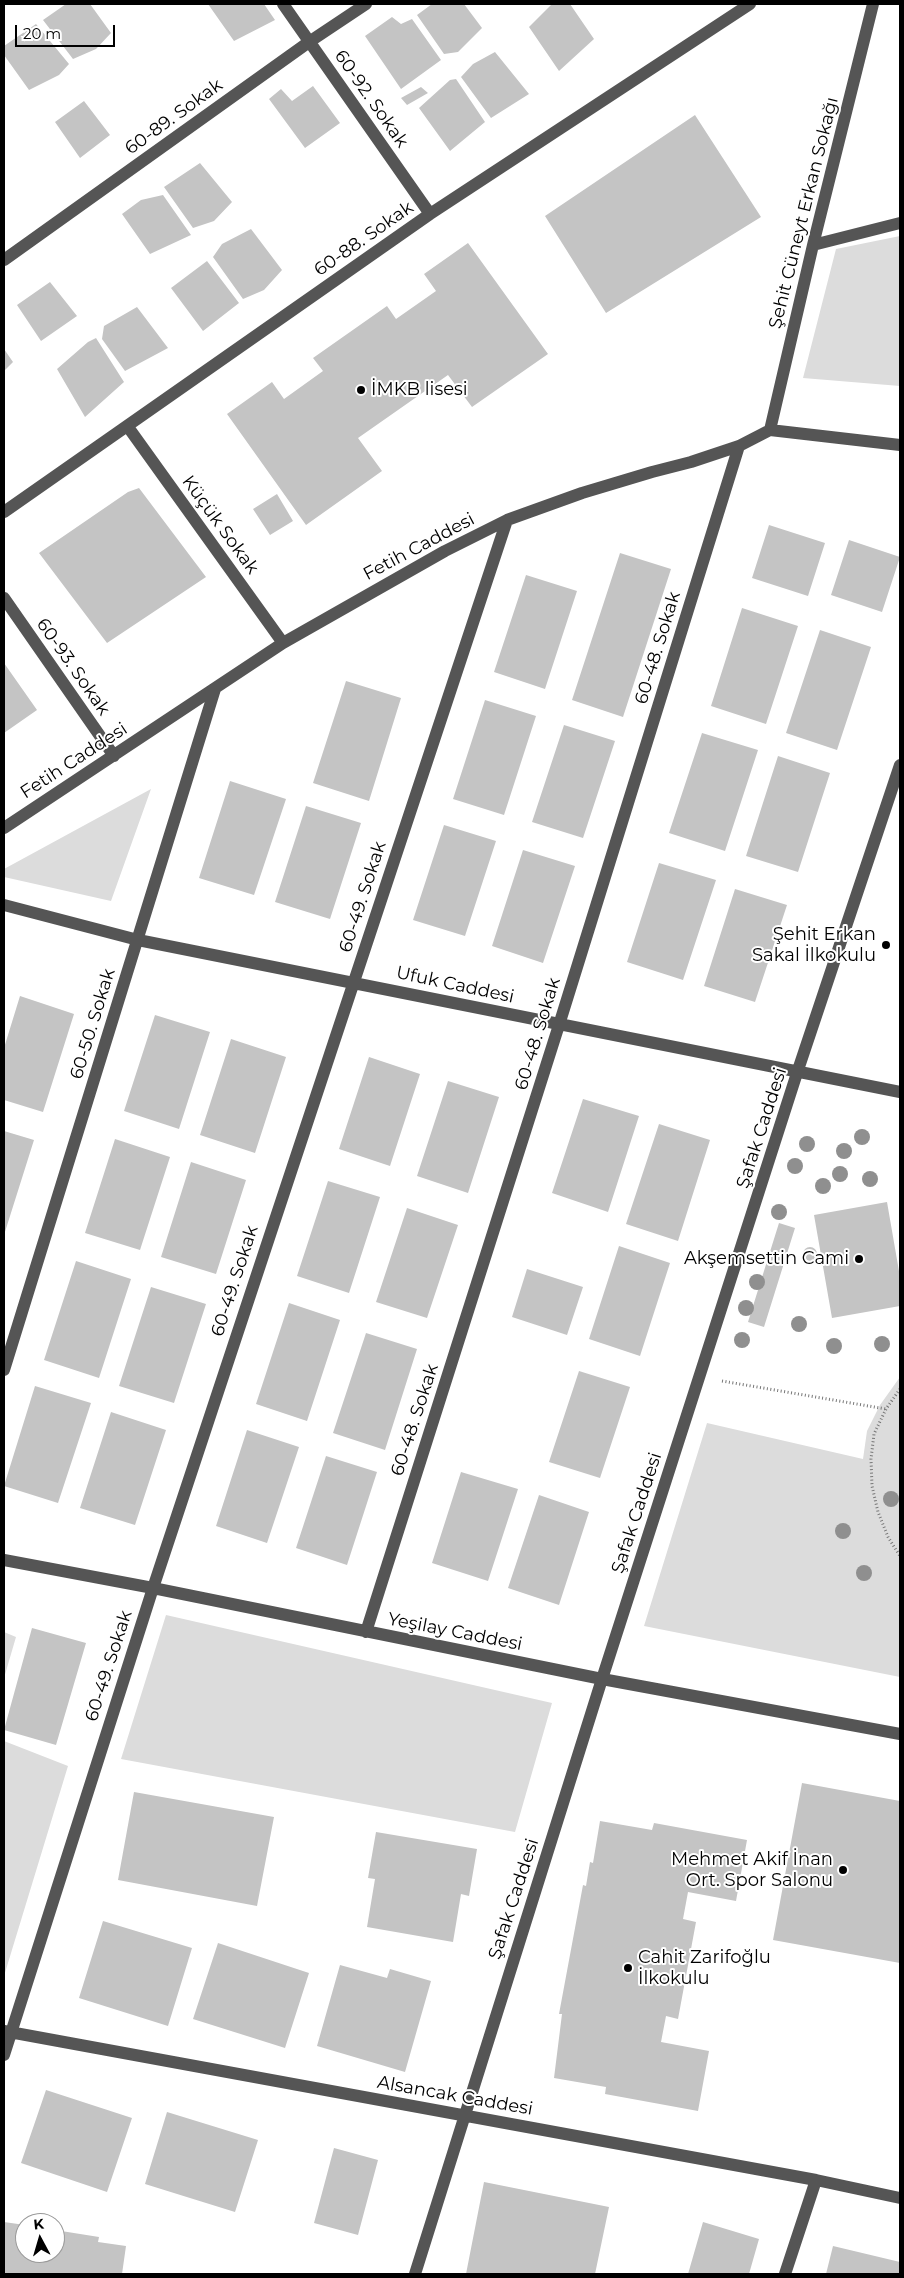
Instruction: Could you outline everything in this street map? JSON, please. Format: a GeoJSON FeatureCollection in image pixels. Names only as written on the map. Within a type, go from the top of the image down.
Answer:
{"type":"FeatureCollection","features":[{"type":"Feature","properties":{"kind":"street","name":"60-92. Sokak"},"geometry":{"type":"LineString","coordinates":[[284,4],[430,214]]}},
{"type":"Feature","properties":{"kind":"street","name":"60-89. Sokak"},"geometry":{"type":"LineString","coordinates":[[4,260],[309,42],[366,4]]}},
{"type":"Feature","properties":{"kind":"street","name":"60-88. Sokak"},"geometry":{"type":"LineString","coordinates":[[4,512],[430,214],[750,4]]}},
{"type":"Feature","properties":{"kind":"street","name":"Şehit Cüneyt Erkan Sokağı"},"geometry":{"type":"LineString","coordinates":[[770,430],[813,245],[873,4]]}},
{"type":"Feature","properties":{"kind":"street"},"geometry":{"type":"LineString","coordinates":[[813,245],[900,223]]}},
{"type":"Feature","properties":{"kind":"street","name":"Küçük Sokak"},"geometry":{"type":"LineString","coordinates":[[128,427],[283,643]]}},
{"type":"Feature","properties":{"kind":"street"},"geometry":{"type":"LineString","coordinates":[[770,430],[900,445]]}},
{"type":"Feature","properties":{"kind":"street","name":"Fetih Caddesi"},"geometry":{"type":"LineString","coordinates":[[4,828],[215,690],[283,643],[445,551],[507,520],[582,493],[691,462],[739,446],[770,430]]}},
{"type":"Feature","properties":{"kind":"street","name":"60-48. Sokak"},"geometry":{"type":"LineString","coordinates":[[366,1632],[559,1025],[739,446]]}},
{"type":"Feature","properties":{"kind":"street","name":"60-49. Sokak"},"geometry":{"type":"LineString","coordinates":[[4,2056],[7,2032],[507,520]]}},
{"type":"Feature","properties":{"kind":"street","name":"60-93. Sokak"},"geometry":{"type":"LineString","coordinates":[[4,598],[114,756]]}},
{"type":"Feature","properties":{"kind":"street","name":"60-50. Sokak"},"geometry":{"type":"LineString","coordinates":[[4,1370],[215,690]]}},
{"type":"Feature","properties":{"kind":"street","name":"Şafak Caddesi"},"geometry":{"type":"LineString","coordinates":[[415,2274],[463,2115],[602,1679],[798,1073],[900,765]]}},
{"type":"Feature","properties":{"kind":"street","name":"Ufuk Caddesi"},"geometry":{"type":"LineString","coordinates":[[4,905],[138,940],[900,1092]]}},
{"type":"Feature","properties":{"kind":"street","name":"Yeşilay Caddesi"},"geometry":{"type":"LineString","coordinates":[[4,1560],[153,1588],[602,1679],[900,1734]]}},
{"type":"Feature","properties":{"kind":"street","name":"Alsancak Caddesi"},"geometry":{"type":"LineString","coordinates":[[7,2032],[816,2180],[900,2198]]}},
{"type":"Feature","properties":{"kind":"street"},"geometry":{"type":"LineString","coordinates":[[785,2274],[816,2180]]}},
{"type":"Feature","properties":{"kind":"path"},"geometry":{"type":"LineString","coordinates":[[700,1377],[886,1409]]}},
{"type":"Feature","properties":{"kind":"path"},"geometry":{"type":"LineString","coordinates":[[900,1389],[886,1409],[874,1434],[871,1459],[872,1486],[878,1512],[888,1537],[900,1556]]}},
{"type":"Feature","properties":{"kind":"shaded area"},"geometry":{"type":"Polygon","coordinates":[[[900,236],[900,386],[803,378],[836,249],[900,236]]]}},
{"type":"Feature","properties":{"kind":"shaded area"},"geometry":{"type":"Polygon","coordinates":[[[151,789],[111,901],[4,877],[4,869],[151,789]]]}},
{"type":"Feature","properties":{"kind":"shaded area"},"geometry":{"type":"Polygon","coordinates":[[[900,1377],[900,1677],[644,1626],[707,1423],[863,1459],[867,1431],[880,1405],[900,1377]]]}},
{"type":"Feature","properties":{"kind":"shaded area"},"geometry":{"type":"Polygon","coordinates":[[[166,1615],[552,1703],[515,1832],[121,1759],[166,1615]]]}},
{"type":"Feature","properties":{"kind":"shaded area"},"geometry":{"type":"Polygon","coordinates":[[[4,1632],[16,1637],[4,1678],[4,1632]]]}},
{"type":"Feature","properties":{"kind":"shaded area"},"geometry":{"type":"Polygon","coordinates":[[[4,1741],[68,1766],[4,1976],[4,1741]]]}},
{"type":"Feature","properties":{"kind":"building"},"geometry":{"type":"Polygon","coordinates":[[[66,4],[90,4],[111,33],[96,49],[73,59],[43,20],[66,4]]]}},
{"type":"Feature","properties":{"kind":"building"},"geometry":{"type":"Polygon","coordinates":[[[208,4],[264,4],[275,20],[234,41],[208,4]]]}},
{"type":"Feature","properties":{"kind":"building"},"geometry":{"type":"Polygon","coordinates":[[[432,4],[464,4],[482,28],[458,52],[444,54],[417,15],[432,4]]]}},
{"type":"Feature","properties":{"kind":"building"},"geometry":{"type":"Polygon","coordinates":[[[552,4],[570,4],[594,39],[559,71],[529,27],[552,4]]]}},
{"type":"Feature","properties":{"kind":"building"},"geometry":{"type":"Polygon","coordinates":[[[392,17],[401,24],[412,19],[441,60],[401,89],[365,36],[392,17]]]}},
{"type":"Feature","properties":{"kind":"building"},"geometry":{"type":"Polygon","coordinates":[[[36,24],[69,64],[59,75],[29,90],[4,55],[4,46],[36,24]]]}},
{"type":"Feature","properties":{"kind":"building"},"geometry":{"type":"Polygon","coordinates":[[[495,52],[529,94],[491,118],[461,77],[473,64],[495,52]]]}},
{"type":"Feature","properties":{"kind":"building"},"geometry":{"type":"Polygon","coordinates":[[[456,79],[485,122],[450,151],[419,108],[450,80],[456,79]]]}},
{"type":"Feature","properties":{"kind":"building"},"geometry":{"type":"Polygon","coordinates":[[[313,86],[340,123],[305,148],[269,99],[281,89],[292,101],[313,86]]]}},
{"type":"Feature","properties":{"kind":"building"},"geometry":{"type":"Polygon","coordinates":[[[421,87],[428,93],[407,105],[401,98],[421,87]]]}},
{"type":"Feature","properties":{"kind":"building"},"geometry":{"type":"Polygon","coordinates":[[[84,101],[110,135],[80,158],[55,122],[84,101]]]}},
{"type":"Feature","properties":{"kind":"building"},"geometry":{"type":"Polygon","coordinates":[[[695,115],[761,217],[606,313],[545,216],[695,115]]]}},
{"type":"Feature","properties":{"kind":"building"},"geometry":{"type":"Polygon","coordinates":[[[200,163],[232,202],[214,221],[193,228],[164,187],[200,163]]]}},
{"type":"Feature","properties":{"kind":"building"},"geometry":{"type":"Polygon","coordinates":[[[163,195],[191,235],[150,254],[122,214],[141,200],[163,195]]]}},
{"type":"Feature","properties":{"kind":"building"},"geometry":{"type":"Polygon","coordinates":[[[251,229],[282,270],[264,290],[243,299],[213,257],[222,244],[251,229]]]}},
{"type":"Feature","properties":{"kind":"building","name":"İMKB lisesi"},"geometry":{"type":"Polygon","coordinates":[[[468,243],[548,354],[472,407],[448,375],[358,438],[382,471],[306,525],[227,414],[272,382],[284,399],[323,371],[313,358],[387,306],[396,319],[436,291],[424,274],[468,243]]]}},
{"type":"Feature","properties":{"kind":"building"},"geometry":{"type":"Polygon","coordinates":[[[207,261],[239,303],[203,331],[171,288],[207,261]]]}},
{"type":"Feature","properties":{"kind":"building"},"geometry":{"type":"Polygon","coordinates":[[[50,282],[77,316],[41,341],[17,305],[50,282]]]}},
{"type":"Feature","properties":{"kind":"building"},"geometry":{"type":"Polygon","coordinates":[[[137,307],[168,348],[125,371],[102,339],[104,326],[137,307]]]}},
{"type":"Feature","properties":{"kind":"building"},"geometry":{"type":"Polygon","coordinates":[[[96,338],[124,382],[85,417],[57,369],[88,342],[96,338]]]}},
{"type":"Feature","properties":{"kind":"building"},"geometry":{"type":"Polygon","coordinates":[[[4,349],[13,362],[4,371],[4,349]]]}},
{"type":"Feature","properties":{"kind":"building"},"geometry":{"type":"Polygon","coordinates":[[[139,488],[206,577],[107,643],[39,553],[128,492],[139,488]]]}},
{"type":"Feature","properties":{"kind":"building"},"geometry":{"type":"Polygon","coordinates":[[[277,494],[293,521],[270,535],[253,509],[277,494]]]}},
{"type":"Feature","properties":{"kind":"building"},"geometry":{"type":"Polygon","coordinates":[[[769,525],[825,543],[808,596],[752,578],[769,525]]]}},
{"type":"Feature","properties":{"kind":"building"},"geometry":{"type":"Polygon","coordinates":[[[849,540],[900,557],[882,612],[831,595],[849,540]]]}},
{"type":"Feature","properties":{"kind":"building"},"geometry":{"type":"Polygon","coordinates":[[[620,553],[671,569],[623,717],[572,700],[620,553]]]}},
{"type":"Feature","properties":{"kind":"building"},"geometry":{"type":"Polygon","coordinates":[[[526,575],[577,591],[545,689],[494,672],[526,575]]]}},
{"type":"Feature","properties":{"kind":"building"},"geometry":{"type":"Polygon","coordinates":[[[742,608],[798,626],[766,724],[711,706],[742,608]]]}},
{"type":"Feature","properties":{"kind":"building"},"geometry":{"type":"Polygon","coordinates":[[[820,630],[871,647],[837,750],[786,733],[820,630]]]}},
{"type":"Feature","properties":{"kind":"building"},"geometry":{"type":"Polygon","coordinates":[[[4,663],[37,710],[4,733],[4,663]]]}},
{"type":"Feature","properties":{"kind":"building"},"geometry":{"type":"Polygon","coordinates":[[[346,681],[401,698],[369,801],[313,783],[346,681]]]}},
{"type":"Feature","properties":{"kind":"building"},"geometry":{"type":"Polygon","coordinates":[[[485,700],[536,716],[504,815],[453,799],[485,700]]]}},
{"type":"Feature","properties":{"kind":"building"},"geometry":{"type":"Polygon","coordinates":[[[564,725],[615,741],[583,838],[532,822],[564,725]]]}},
{"type":"Feature","properties":{"kind":"building"},"geometry":{"type":"Polygon","coordinates":[[[702,733],[758,750],[725,851],[669,833],[702,733]]]}},
{"type":"Feature","properties":{"kind":"building"},"geometry":{"type":"Polygon","coordinates":[[[778,756],[830,773],[798,872],[746,856],[778,756]]]}},
{"type":"Feature","properties":{"kind":"building"},"geometry":{"type":"Polygon","coordinates":[[[230,781],[286,799],[254,895],[199,878],[230,781]]]}},
{"type":"Feature","properties":{"kind":"building"},"geometry":{"type":"Polygon","coordinates":[[[306,806],[361,823],[330,919],[275,902],[306,806]]]}},
{"type":"Feature","properties":{"kind":"building"},"geometry":{"type":"Polygon","coordinates":[[[444,825],[496,841],[465,936],[413,920],[444,825]]]}},
{"type":"Feature","properties":{"kind":"building"},"geometry":{"type":"Polygon","coordinates":[[[523,850],[575,866],[543,963],[492,946],[523,850]]]}},
{"type":"Feature","properties":{"kind":"building"},"geometry":{"type":"Polygon","coordinates":[[[659,863],[716,880],[683,980],[627,962],[659,863]]]}},
{"type":"Feature","properties":{"kind":"building"},"geometry":{"type":"Polygon","coordinates":[[[735,889],[787,905],[755,1002],[704,986],[735,889]]]}},
{"type":"Feature","properties":{"kind":"building"},"geometry":{"type":"Polygon","coordinates":[[[20,996],[74,1014],[43,1112],[4,1100],[4,1048],[20,996]]]}},
{"type":"Feature","properties":{"kind":"building"},"geometry":{"type":"Polygon","coordinates":[[[155,1015],[210,1032],[179,1129],[124,1111],[155,1015]]]}},
{"type":"Feature","properties":{"kind":"building"},"geometry":{"type":"Polygon","coordinates":[[[231,1039],[286,1057],[255,1153],[200,1135],[231,1039]]]}},
{"type":"Feature","properties":{"kind":"building"},"geometry":{"type":"Polygon","coordinates":[[[369,1057],[420,1074],[390,1166],[339,1149],[369,1057]]]}},
{"type":"Feature","properties":{"kind":"building"},"geometry":{"type":"Polygon","coordinates":[[[448,1081],[499,1097],[468,1193],[417,1176],[448,1081]]]}},
{"type":"Feature","properties":{"kind":"building"},"geometry":{"type":"Polygon","coordinates":[[[583,1099],[639,1116],[608,1212],[552,1193],[583,1099]]]}},
{"type":"Feature","properties":{"kind":"building"},"geometry":{"type":"Polygon","coordinates":[[[659,1124],[710,1140],[678,1241],[626,1224],[659,1124]]]}},
{"type":"Feature","properties":{"kind":"building"},"geometry":{"type":"Polygon","coordinates":[[[4,1131],[34,1140],[4,1235],[4,1131]]]}},
{"type":"Feature","properties":{"kind":"building"},"geometry":{"type":"Polygon","coordinates":[[[115,1139],[170,1157],[140,1250],[85,1233],[115,1139]]]}},
{"type":"Feature","properties":{"kind":"building"},"geometry":{"type":"Polygon","coordinates":[[[191,1162],[246,1180],[216,1274],[161,1257],[191,1162]]]}},
{"type":"Feature","properties":{"kind":"building"},"geometry":{"type":"Polygon","coordinates":[[[328,1181],[380,1197],[349,1293],[297,1276],[328,1181]]]}},
{"type":"Feature","properties":{"kind":"building","name":"Akşemsettin Cami"},"geometry":{"type":"Polygon","coordinates":[[[887,1202],[900,1277],[900,1306],[832,1318],[814,1215],[887,1202]]]}},
{"type":"Feature","properties":{"kind":"building"},"geometry":{"type":"Polygon","coordinates":[[[407,1208],[458,1225],[427,1318],[376,1302],[407,1208]]]}},
{"type":"Feature","properties":{"kind":"building"},"geometry":{"type":"Polygon","coordinates":[[[779,1223],[795,1228],[764,1327],[748,1322],[779,1223]]]}},
{"type":"Feature","properties":{"kind":"building"},"geometry":{"type":"Polygon","coordinates":[[[619,1246],[670,1263],[640,1356],[589,1339],[619,1246]]]}},
{"type":"Feature","properties":{"kind":"building"},"geometry":{"type":"Polygon","coordinates":[[[807,1247],[813,1247],[817,1254],[813,1261],[807,1261],[803,1257],[803,1251],[807,1247]]]}},
{"type":"Feature","properties":{"kind":"building"},"geometry":{"type":"Polygon","coordinates":[[[76,1261],[131,1279],[99,1378],[44,1360],[76,1261]]]}},
{"type":"Feature","properties":{"kind":"building"},"geometry":{"type":"Polygon","coordinates":[[[527,1269],[583,1287],[567,1335],[512,1317],[527,1269]]]}},
{"type":"Feature","properties":{"kind":"building"},"geometry":{"type":"Polygon","coordinates":[[[151,1287],[206,1304],[174,1403],[119,1386],[151,1287]]]}},
{"type":"Feature","properties":{"kind":"building"},"geometry":{"type":"Polygon","coordinates":[[[289,1303],[340,1320],[307,1421],[256,1404],[289,1303]]]}},
{"type":"Feature","properties":{"kind":"building"},"geometry":{"type":"Polygon","coordinates":[[[366,1333],[417,1349],[385,1450],[333,1433],[366,1333]]]}},
{"type":"Feature","properties":{"kind":"building"},"geometry":{"type":"Polygon","coordinates":[[[579,1371],[630,1387],[600,1478],[549,1462],[579,1371]]]}},
{"type":"Feature","properties":{"kind":"building"},"geometry":{"type":"Polygon","coordinates":[[[35,1386],[91,1403],[58,1503],[4,1486],[35,1386]]]}},
{"type":"Feature","properties":{"kind":"building"},"geometry":{"type":"Polygon","coordinates":[[[111,1412],[166,1430],[135,1525],[80,1508],[111,1412]]]}},
{"type":"Feature","properties":{"kind":"building"},"geometry":{"type":"Polygon","coordinates":[[[247,1430],[299,1447],[267,1543],[216,1526],[247,1430]]]}},
{"type":"Feature","properties":{"kind":"building"},"geometry":{"type":"Polygon","coordinates":[[[326,1456],[377,1472],[347,1565],[296,1548],[326,1456]]]}},
{"type":"Feature","properties":{"kind":"building"},"geometry":{"type":"Polygon","coordinates":[[[461,1472],[518,1489],[488,1581],[432,1563],[461,1472]]]}},
{"type":"Feature","properties":{"kind":"building"},"geometry":{"type":"Polygon","coordinates":[[[539,1495],[589,1512],[559,1605],[508,1588],[539,1495]]]}},
{"type":"Feature","properties":{"kind":"building"},"geometry":{"type":"Polygon","coordinates":[[[32,1628],[86,1643],[56,1745],[4,1730],[32,1628]]]}},
{"type":"Feature","properties":{"kind":"building","name":"Mehmet Akif İnan Ort. Spor Salonu"},"geometry":{"type":"Polygon","coordinates":[[[802,1783],[900,1801],[900,1963],[773,1940],[802,1783]]]}},
{"type":"Feature","properties":{"kind":"building"},"geometry":{"type":"Polygon","coordinates":[[[134,1792],[274,1817],[257,1906],[118,1880],[134,1792]]]}},
{"type":"Feature","properties":{"kind":"building","name":"Cahit Zarifoğlu İlkokulu"},"geometry":{"type":"Polygon","coordinates":[[[600,1821],[652,1830],[654,1823],[747,1840],[736,1901],[688,1892],[683,1919],[696,1922],[678,2019],[666,2016],[661,2042],[709,2051],[698,2111],[605,2094],[606,2087],[554,2078],[562,2014],[559,2014],[583,1885],[586,1886],[590,1862],[593,1863],[600,1821]]]}},
{"type":"Feature","properties":{"kind":"building"},"geometry":{"type":"Polygon","coordinates":[[[376,1832],[477,1849],[469,1896],[461,1894],[453,1942],[367,1927],[375,1879],[368,1878],[376,1832]]]}},
{"type":"Feature","properties":{"kind":"building"},"geometry":{"type":"Polygon","coordinates":[[[103,1921],[192,1948],[168,2026],[79,1998],[103,1921]]]}},
{"type":"Feature","properties":{"kind":"building"},"geometry":{"type":"Polygon","coordinates":[[[218,1943],[309,1973],[285,2048],[193,2019],[218,1943]]]}},
{"type":"Feature","properties":{"kind":"building"},"geometry":{"type":"Polygon","coordinates":[[[340,1965],[387,1978],[390,1969],[431,1981],[405,2072],[317,2046],[340,1965]]]}},
{"type":"Feature","properties":{"kind":"building"},"geometry":{"type":"Polygon","coordinates":[[[46,2090],[132,2118],[107,2192],[21,2163],[46,2090]]]}},
{"type":"Feature","properties":{"kind":"building"},"geometry":{"type":"Polygon","coordinates":[[[167,2112],[258,2140],[235,2212],[145,2184],[167,2112]]]}},
{"type":"Feature","properties":{"kind":"building"},"geometry":{"type":"Polygon","coordinates":[[[334,2148],[378,2160],[358,2235],[314,2223],[334,2148]]]}},
{"type":"Feature","properties":{"kind":"building"},"geometry":{"type":"Polygon","coordinates":[[[484,2182],[609,2207],[595,2274],[466,2274],[484,2182]]]}},
{"type":"Feature","properties":{"kind":"building"},"geometry":{"type":"Polygon","coordinates":[[[4,2222],[15,2224],[15,2263],[65,2263],[65,2232],[99,2237],[98,2242],[126,2246],[122,2274],[4,2274],[4,2222]]]}},
{"type":"Feature","properties":{"kind":"building"},"geometry":{"type":"Polygon","coordinates":[[[703,2222],[759,2239],[749,2274],[688,2274],[703,2222]]]}},
{"type":"Feature","properties":{"kind":"building"},"geometry":{"type":"Polygon","coordinates":[[[833,2246],[900,2262],[900,2274],[826,2274],[833,2246]]]}},
{"type":"Feature","properties":{"kind":"place","name":"İMKB lisesi"},"geometry":{"type":"Point","coordinates":[361,390]}},
{"type":"Feature","properties":{"kind":"place","name":"Şehit Erkan Sakal İlkokulu"},"geometry":{"type":"Point","coordinates":[886,945]}},
{"type":"Feature","properties":{"kind":"place","name":"Akşemsettin Cami"},"geometry":{"type":"Point","coordinates":[859,1259]}},
{"type":"Feature","properties":{"kind":"place","name":"Mehmet Akif İnan Ort. Spor Salonu"},"geometry":{"type":"Point","coordinates":[843,1870]}},
{"type":"Feature","properties":{"kind":"place","name":"Cahit Zarifoğlu İlkokulu"},"geometry":{"type":"Point","coordinates":[628,1968]}}]}
